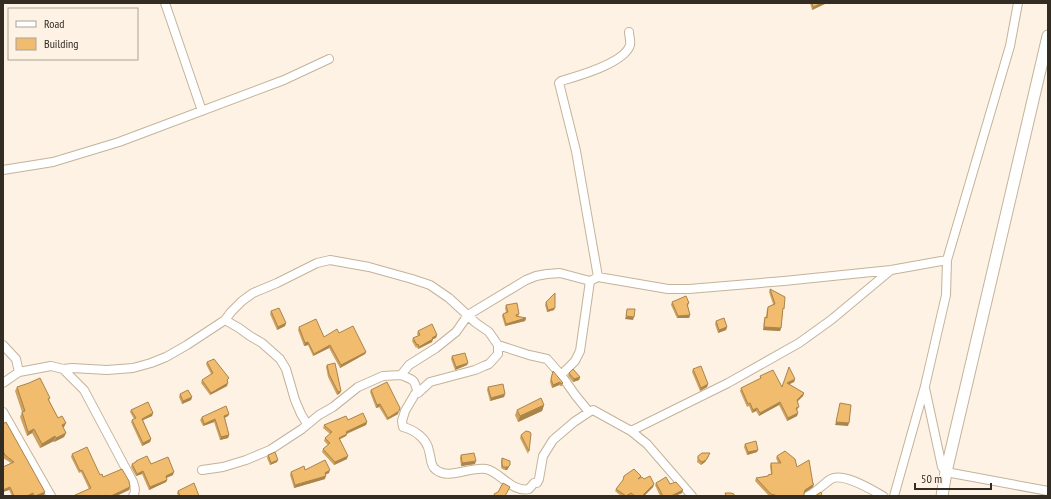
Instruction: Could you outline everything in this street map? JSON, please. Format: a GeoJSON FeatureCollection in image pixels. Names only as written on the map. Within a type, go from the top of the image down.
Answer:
{"type":"FeatureCollection","features":[{"type":"Feature","properties":{"kind":"street"},"geometry":{"type":"LineString","coordinates":[[166,3],[202,111]]}},
{"type":"Feature","properties":{"kind":"street"},"geometry":{"type":"LineString","coordinates":[[894,496],[925,386],[946,295],[947,260],[1010,46],[1018,3]]}},
{"type":"Feature","properties":{"kind":"street"},"geometry":{"type":"LineString","coordinates":[[598,277],[576,151],[559,83],[591,72],[620,58],[630,46],[629,32]]}},
{"type":"Feature","properties":{"kind":"street"},"geometry":{"type":"LineString","coordinates":[[942,496],[946,472],[1048,36]]}},
{"type":"Feature","properties":{"kind":"street"},"geometry":{"type":"LineString","coordinates":[[3,170],[53,162],[119,142],[284,80],[329,59]]}},
{"type":"Feature","properties":{"kind":"street"},"geometry":{"type":"LineString","coordinates":[[3,383],[19,372],[51,366],[63,369],[72,368],[107,370],[133,368],[151,363],[180,349],[225,320],[242,301],[253,293],[277,283],[317,262],[330,260],[368,267],[412,279],[430,286],[449,298],[468,316],[489,332],[498,345],[498,354],[489,364],[475,370],[430,382],[418,393],[414,394],[403,418],[403,427],[412,430],[424,440],[429,449],[432,465],[435,469],[442,473],[454,474],[478,469],[486,469],[514,486],[529,490],[534,483],[537,483],[543,456],[552,440],[593,410],[631,431],[647,444],[692,496]]}},
{"type":"Feature","properties":{"kind":"street"},"geometry":{"type":"LineString","coordinates":[[401,375],[409,365],[436,348],[456,332],[468,316],[505,292],[536,276],[560,273],[590,281],[598,277],[668,289],[689,289],[890,270],[947,260]]}},
{"type":"Feature","properties":{"kind":"street"},"geometry":{"type":"LineString","coordinates":[[631,431],[728,383],[799,343],[831,320],[890,270]]}},
{"type":"Feature","properties":{"kind":"street"},"geometry":{"type":"LineString","coordinates":[[561,374],[575,361],[580,351],[590,281]]}},
{"type":"Feature","properties":{"kind":"street"},"geometry":{"type":"LineString","coordinates":[[225,320],[262,343],[280,359],[286,369],[295,400],[307,424]]}},
{"type":"Feature","properties":{"kind":"street"},"geometry":{"type":"LineString","coordinates":[[3,345],[16,359],[19,372]]}},
{"type":"Feature","properties":{"kind":"street"},"geometry":{"type":"LineString","coordinates":[[498,345],[547,359],[561,374],[589,412]]}},
{"type":"Feature","properties":{"kind":"street"},"geometry":{"type":"LineString","coordinates":[[63,369],[84,390],[133,482],[135,488],[135,493],[133,496]]}},
{"type":"Feature","properties":{"kind":"street"},"geometry":{"type":"LineString","coordinates":[[202,470],[223,467],[246,460],[270,450],[302,429],[319,415],[333,407],[351,392],[366,383],[384,376],[401,375],[412,380],[418,393]]}},
{"type":"Feature","properties":{"kind":"street"},"geometry":{"type":"LineString","coordinates":[[925,386],[942,467],[946,472],[1048,491]]}},
{"type":"Feature","properties":{"kind":"street"},"geometry":{"type":"LineString","coordinates":[[3,412],[51,496]]}},
{"type":"Feature","properties":{"kind":"street"},"geometry":{"type":"LineString","coordinates":[[808,496],[831,479],[841,477],[855,482],[883,496]]}},
{"type":"Feature","properties":{"kind":"building"},"geometry":{"type":"Polygon","coordinates":[[[812,3],[822,3],[813,7],[812,3]]]}},
{"type":"Feature","properties":{"kind":"building"},"geometry":{"type":"Polygon","coordinates":[[[770,289],[785,297],[781,328],[764,327],[768,307],[775,304],[770,289]]]}},
{"type":"Feature","properties":{"kind":"building"},"geometry":{"type":"Polygon","coordinates":[[[555,293],[555,308],[548,310],[546,302],[555,293]]]}},
{"type":"Feature","properties":{"kind":"building"},"geometry":{"type":"Polygon","coordinates":[[[686,296],[689,303],[687,304],[690,315],[678,316],[672,302],[686,296]]]}},
{"type":"Feature","properties":{"kind":"building"},"geometry":{"type":"Polygon","coordinates":[[[517,303],[519,314],[516,316],[526,318],[506,324],[503,314],[508,312],[506,305],[517,303]]]}},
{"type":"Feature","properties":{"kind":"building"},"geometry":{"type":"Polygon","coordinates":[[[279,308],[286,323],[278,327],[271,311],[279,308]]]}},
{"type":"Feature","properties":{"kind":"building"},"geometry":{"type":"Polygon","coordinates":[[[627,309],[635,309],[634,317],[626,316],[627,309]]]}},
{"type":"Feature","properties":{"kind":"building"},"geometry":{"type":"Polygon","coordinates":[[[724,318],[727,327],[719,330],[716,321],[724,318]]]}},
{"type":"Feature","properties":{"kind":"building"},"geometry":{"type":"Polygon","coordinates":[[[316,319],[324,337],[337,329],[339,333],[353,326],[366,352],[341,365],[330,345],[314,354],[308,342],[305,343],[299,327],[316,319]]]}},
{"type":"Feature","properties":{"kind":"building"},"geometry":{"type":"Polygon","coordinates":[[[432,324],[437,335],[419,347],[413,338],[420,335],[418,331],[432,324]]]}},
{"type":"Feature","properties":{"kind":"building"},"geometry":{"type":"Polygon","coordinates":[[[465,353],[468,363],[456,367],[452,356],[465,353]]]}},
{"type":"Feature","properties":{"kind":"building"},"geometry":{"type":"Polygon","coordinates":[[[214,359],[229,378],[227,380],[228,383],[211,393],[202,380],[213,373],[207,362],[214,359]]]}},
{"type":"Feature","properties":{"kind":"building"},"geometry":{"type":"Polygon","coordinates":[[[335,363],[341,391],[338,392],[329,374],[327,365],[335,363]]]}},
{"type":"Feature","properties":{"kind":"building"},"geometry":{"type":"Polygon","coordinates":[[[701,366],[708,384],[701,388],[693,369],[701,366]]]}},
{"type":"Feature","properties":{"kind":"building"},"geometry":{"type":"Polygon","coordinates":[[[789,367],[795,379],[787,383],[804,393],[797,400],[799,407],[796,408],[798,413],[788,418],[780,402],[760,413],[757,408],[753,410],[750,403],[748,404],[741,388],[773,370],[782,387],[789,367]]]}},
{"type":"Feature","properties":{"kind":"building"},"geometry":{"type":"Polygon","coordinates":[[[573,369],[580,377],[574,379],[569,373],[573,369]]]}},
{"type":"Feature","properties":{"kind":"building"},"geometry":{"type":"Polygon","coordinates":[[[553,371],[563,383],[561,384],[560,382],[553,385],[551,379],[553,371]]]}},
{"type":"Feature","properties":{"kind":"building"},"geometry":{"type":"Polygon","coordinates":[[[40,378],[50,398],[48,399],[58,418],[62,416],[66,423],[62,425],[66,433],[56,438],[55,436],[42,444],[34,429],[28,432],[22,412],[25,411],[17,387],[40,378]]]}},
{"type":"Feature","properties":{"kind":"building"},"geometry":{"type":"Polygon","coordinates":[[[387,382],[400,408],[399,411],[388,418],[380,404],[377,405],[371,390],[387,382]]]}},
{"type":"Feature","properties":{"kind":"building"},"geometry":{"type":"Polygon","coordinates":[[[503,384],[505,394],[491,398],[488,387],[503,384]]]}},
{"type":"Feature","properties":{"kind":"building"},"geometry":{"type":"Polygon","coordinates":[[[188,390],[192,397],[183,401],[180,394],[188,390]]]}},
{"type":"Feature","properties":{"kind":"building"},"geometry":{"type":"Polygon","coordinates":[[[541,398],[544,405],[520,416],[517,410],[541,398]]]}},
{"type":"Feature","properties":{"kind":"building"},"geometry":{"type":"Polygon","coordinates":[[[148,402],[153,413],[142,419],[151,439],[143,443],[132,420],[136,418],[131,410],[148,402]]]}},
{"type":"Feature","properties":{"kind":"building"},"geometry":{"type":"Polygon","coordinates":[[[840,403],[851,405],[849,423],[836,422],[840,403]]]}},
{"type":"Feature","properties":{"kind":"building"},"geometry":{"type":"Polygon","coordinates":[[[226,406],[229,414],[224,416],[229,435],[221,437],[215,419],[204,424],[202,417],[226,406]]]}},
{"type":"Feature","properties":{"kind":"building"},"geometry":{"type":"Polygon","coordinates":[[[363,413],[367,422],[346,432],[347,434],[339,438],[348,456],[335,462],[323,449],[330,443],[325,438],[332,432],[324,425],[346,416],[348,420],[363,413]]]}},
{"type":"Feature","properties":{"kind":"building"},"geometry":{"type":"Polygon","coordinates":[[[6,422],[45,492],[35,496],[33,493],[27,496],[14,496],[10,487],[3,490],[3,467],[14,462],[5,455],[3,451],[3,424],[6,422]]]}},
{"type":"Feature","properties":{"kind":"building"},"geometry":{"type":"Polygon","coordinates":[[[526,431],[530,432],[531,434],[529,451],[521,435],[526,431]]]}},
{"type":"Feature","properties":{"kind":"building"},"geometry":{"type":"Polygon","coordinates":[[[756,441],[758,450],[748,452],[745,444],[756,441]]]}},
{"type":"Feature","properties":{"kind":"building"},"geometry":{"type":"Polygon","coordinates":[[[87,447],[100,475],[102,474],[103,477],[122,469],[129,481],[130,487],[111,496],[73,496],[91,488],[82,470],[80,471],[72,454],[87,447]]]}},
{"type":"Feature","properties":{"kind":"building"},"geometry":{"type":"Polygon","coordinates":[[[785,451],[795,459],[797,467],[809,460],[814,484],[805,490],[804,496],[778,496],[771,494],[756,478],[772,474],[771,463],[781,463],[777,456],[785,451]]]}},
{"type":"Feature","properties":{"kind":"building"},"geometry":{"type":"Polygon","coordinates":[[[275,452],[278,460],[271,463],[268,455],[275,452]]]}},
{"type":"Feature","properties":{"kind":"building"},"geometry":{"type":"Polygon","coordinates":[[[474,453],[476,461],[462,463],[461,455],[474,453]]]}},
{"type":"Feature","properties":{"kind":"building"},"geometry":{"type":"Polygon","coordinates":[[[702,453],[710,453],[706,460],[702,462],[698,459],[698,456],[702,453]]]}},
{"type":"Feature","properties":{"kind":"building"},"geometry":{"type":"Polygon","coordinates":[[[147,456],[151,464],[168,457],[174,472],[166,476],[167,480],[150,487],[143,471],[137,474],[132,464],[147,456]]]}},
{"type":"Feature","properties":{"kind":"building"},"geometry":{"type":"Polygon","coordinates":[[[502,458],[510,461],[510,465],[508,467],[503,467],[502,458]]]}},
{"type":"Feature","properties":{"kind":"building"},"geometry":{"type":"Polygon","coordinates":[[[325,460],[330,470],[325,473],[326,476],[295,485],[291,472],[304,466],[305,470],[325,460]]]}},
{"type":"Feature","properties":{"kind":"building"},"geometry":{"type":"Polygon","coordinates":[[[634,469],[641,476],[638,479],[642,477],[644,479],[650,476],[654,484],[642,496],[635,496],[631,493],[626,496],[616,489],[623,480],[624,476],[634,469]]]}},
{"type":"Feature","properties":{"kind":"building"},"geometry":{"type":"Polygon","coordinates":[[[666,477],[670,484],[676,482],[683,490],[671,496],[663,496],[656,483],[666,477]]]}},
{"type":"Feature","properties":{"kind":"building"},"geometry":{"type":"Polygon","coordinates":[[[194,483],[199,496],[180,496],[178,491],[194,483]]]}},
{"type":"Feature","properties":{"kind":"building"},"geometry":{"type":"Polygon","coordinates":[[[503,483],[510,487],[505,496],[495,496],[494,494],[498,492],[503,483]]]}},
{"type":"Feature","properties":{"kind":"building"},"geometry":{"type":"Polygon","coordinates":[[[821,492],[822,496],[815,496],[821,492]]]}},
{"type":"Feature","properties":{"kind":"building"},"geometry":{"type":"Polygon","coordinates":[[[725,493],[734,494],[734,496],[726,496],[725,493]]]}}]}
